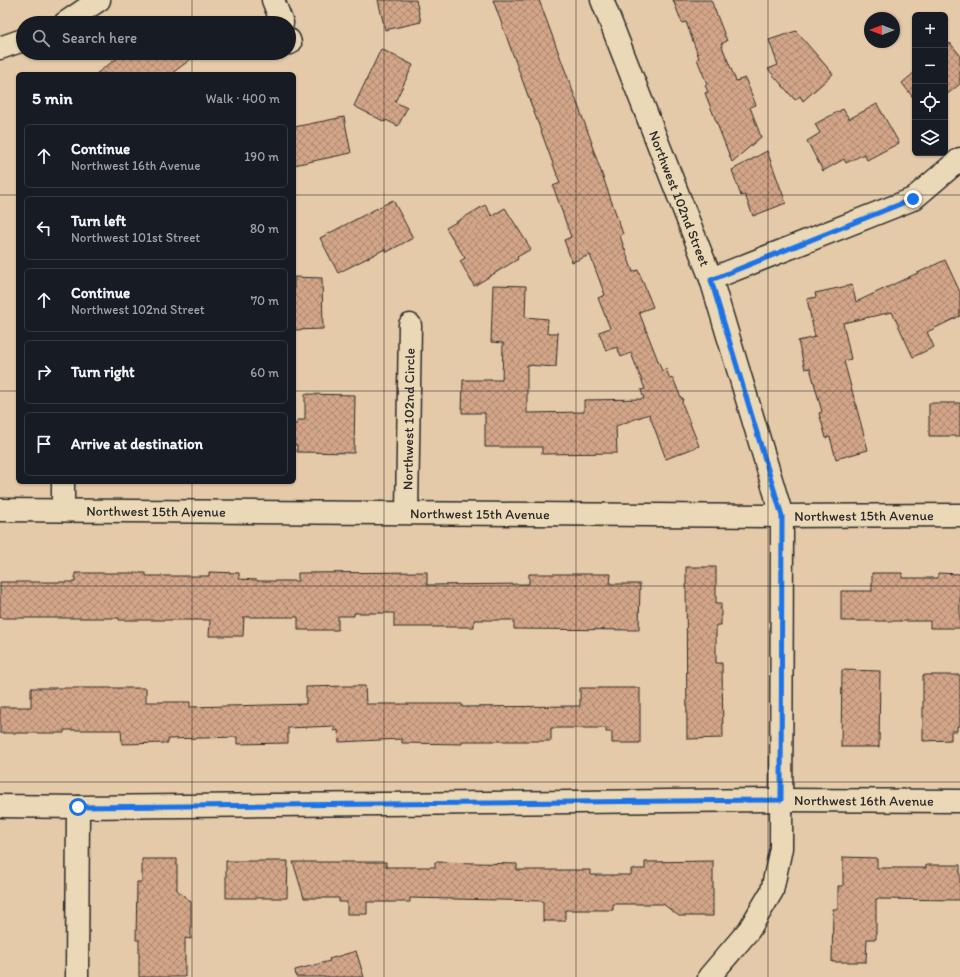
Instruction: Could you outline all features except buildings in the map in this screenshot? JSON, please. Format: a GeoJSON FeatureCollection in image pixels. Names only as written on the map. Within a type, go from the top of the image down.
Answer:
{"type":"FeatureCollection","features":[{"type":"Feature","properties":{"kind":"street"},"geometry":{"type":"LineString","coordinates":[[75,16],[99,0]]}},
{"type":"Feature","properties":{"kind":"street"},"geometry":{"type":"LineString","coordinates":[[273,0],[279,16]]}},
{"type":"Feature","properties":{"kind":"street","name":"Northwest 102nd Street"},"geometry":{"type":"LineString","coordinates":[[602,0],[711,280],[782,516],[781,848],[772,891],[749,930],[709,977]]}},
{"type":"Feature","properties":{"kind":"street"},"geometry":{"type":"LineString","coordinates":[[0,48],[16,42]]}},
{"type":"Feature","properties":{"kind":"street"},"geometry":{"type":"LineString","coordinates":[[711,280],[913,199],[960,159]]}},
{"type":"Feature","properties":{"kind":"street","name":"Northwest 102nd Circle"},"geometry":{"type":"LineString","coordinates":[[407,512],[410,325]]}},
{"type":"Feature","properties":{"kind":"street"},"geometry":{"type":"LineString","coordinates":[[63,484],[63,510]]}},
{"type":"Feature","properties":{"kind":"street","name":"Northwest 15th Avenue"},"geometry":{"type":"LineString","coordinates":[[0,510],[782,516],[960,515]]}},
{"type":"Feature","properties":{"kind":"street","name":"Northwest 16th Avenue"},"geometry":{"type":"LineString","coordinates":[[0,806],[78,807],[781,800],[960,801]]}},
{"type":"Feature","properties":{"kind":"street"},"geometry":{"type":"LineString","coordinates":[[77,977],[78,807]]}},
{"type":"Feature","properties":{"kind":"route"},"geometry":{"type":"LineString","coordinates":[[78,807],[781,800],[782,516],[711,280],[913,199]]}}]}
